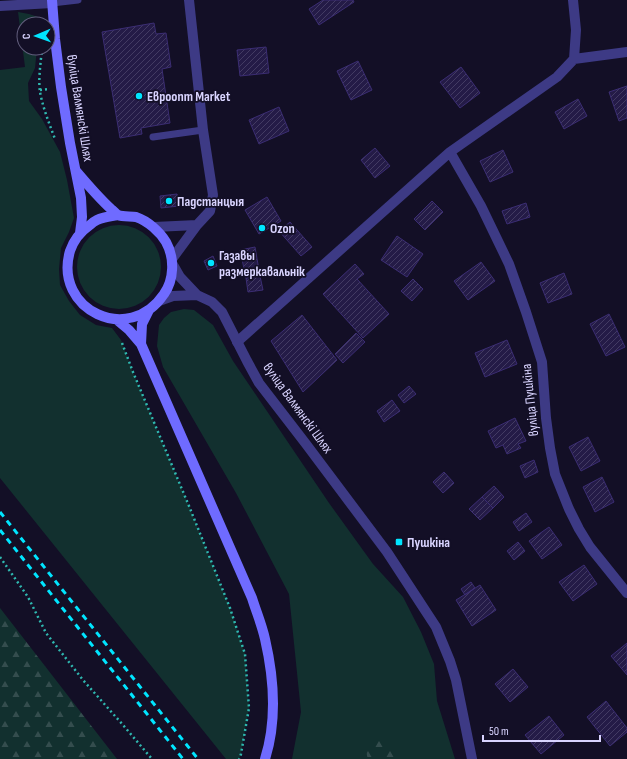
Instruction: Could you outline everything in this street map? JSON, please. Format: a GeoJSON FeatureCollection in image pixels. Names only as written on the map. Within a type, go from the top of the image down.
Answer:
{"type":"FeatureCollection","features":[{"type":"Feature","properties":{"kind":"main road","name":"вуліца Валмянскі Шлях"},"geometry":{"type":"LineString","coordinates":[[52,1],[61,87],[76,171],[118,215],[137,218],[154,227],[167,244],[172,261]]}},
{"type":"Feature","properties":{"kind":"main road"},"geometry":{"type":"LineString","coordinates":[[76,171],[81,198],[82,217],[80,233]]}},
{"type":"Feature","properties":{"kind":"main road"},"geometry":{"type":"LineString","coordinates":[[118,215],[97,220],[80,233],[72,245],[68,259],[67,274],[72,288],[79,300],[90,310],[103,317],[117,320],[139,316],[159,301],[167,290],[171,276],[172,261]]}},
{"type":"Feature","properties":{"kind":"main road"},"geometry":{"type":"LineString","coordinates":[[141,344],[142,324],[149,310]]}},
{"type":"Feature","properties":{"kind":"main road"},"geometry":{"type":"LineString","coordinates":[[117,320],[129,330],[141,344],[252,598],[265,638],[272,677],[273,719],[265,759]]}},
{"type":"Feature","properties":{"kind":"street"},"geometry":{"type":"LineString","coordinates":[[172,261],[197,225],[210,211],[213,195],[203,130],[189,0]]}},
{"type":"Feature","properties":{"kind":"street"},"geometry":{"type":"LineString","coordinates":[[573,0],[576,30],[574,59]]}},
{"type":"Feature","properties":{"kind":"street"},"geometry":{"type":"LineString","coordinates":[[0,6],[52,1]]}},
{"type":"Feature","properties":{"kind":"street"},"geometry":{"type":"LineString","coordinates":[[237,342],[450,152],[557,77],[574,59],[627,52]]}},
{"type":"Feature","properties":{"kind":"street","name":"вуліца Пушкіна"},"geometry":{"type":"LineString","coordinates":[[450,152],[481,206],[509,264],[526,312],[542,362],[546,418],[555,474],[569,509],[590,547],[627,593]]}},
{"type":"Feature","properties":{"kind":"street"},"geometry":{"type":"LineString","coordinates":[[154,227],[197,225]]}},
{"type":"Feature","properties":{"kind":"street","name":"вуліца Валмянскі Шлях"},"geometry":{"type":"LineString","coordinates":[[172,261],[180,277],[197,295],[212,302],[222,312],[259,383],[387,552],[416,594],[436,627],[456,680],[472,759]]}},
{"type":"Feature","properties":{"kind":"street"},"geometry":{"type":"LineString","coordinates":[[159,301],[173,296],[197,295]]}},
{"type":"Feature","properties":{"kind":"lane"},"geometry":{"type":"LineString","coordinates":[[52,1],[78,0]]}},
{"type":"Feature","properties":{"kind":"lane"},"geometry":{"type":"LineString","coordinates":[[153,137],[203,130]]}},
{"type":"Feature","properties":{"kind":"path"},"geometry":{"type":"LineString","coordinates":[[41,56],[40,90],[46,116],[58,145]]}},
{"type":"Feature","properties":{"kind":"path"},"geometry":{"type":"LineString","coordinates":[[121,340],[230,608],[245,654],[249,708],[239,759]]}},
{"type":"Feature","properties":{"kind":"path"},"geometry":{"type":"LineString","coordinates":[[0,557],[28,596],[46,633],[83,680],[152,759]]}},
{"type":"Feature","properties":{"kind":"green space"},"geometry":{"type":"Polygon","coordinates":[[[18,12],[35,16],[19,16],[18,12]]]}},
{"type":"Feature","properties":{"kind":"green space"},"geometry":{"type":"Polygon","coordinates":[[[24,56],[36,56],[35,68],[28,83],[29,101],[42,119],[60,152],[74,218],[61,248],[59,269],[60,285],[69,301],[80,315],[96,325],[112,328],[121,340],[230,608],[245,654],[249,708],[239,759],[226,759],[0,478],[0,70],[25,67],[24,56]]]}},
{"type":"Feature","properties":{"kind":"green space"},"geometry":{"type":"Polygon","coordinates":[[[119,225],[135,228],[149,237],[158,251],[161,267],[158,283],[149,297],[135,306],[119,309],[103,306],[89,297],[80,283],[77,267],[80,251],[89,237],[103,228],[119,225]]]}},
{"type":"Feature","properties":{"kind":"green space"},"geometry":{"type":"Polygon","coordinates":[[[184,309],[194,310],[213,325],[233,361],[329,503],[373,564],[403,597],[421,632],[434,664],[437,701],[455,759],[292,759],[301,712],[289,594],[236,493],[163,367],[157,346],[159,325],[171,312],[184,309]]]}},
{"type":"Feature","properties":{"kind":"green space"},"geometry":{"type":"Polygon","coordinates":[[[0,608],[117,759],[0,759],[0,608]]]}},
{"type":"Feature","properties":{"kind":"green space"},"geometry":{"type":"Polygon","coordinates":[[[375,740],[381,740],[405,759],[368,759],[367,748],[375,740]]]}},
{"type":"Feature","properties":{"kind":"building"},"geometry":{"type":"Polygon","coordinates":[[[323,0],[353,0],[354,2],[319,25],[309,9],[323,0]]]}},
{"type":"Feature","properties":{"kind":"building","name":"Евроопт Market"},"geometry":{"type":"Polygon","coordinates":[[[154,23],[156,34],[166,33],[171,67],[162,69],[170,123],[141,128],[142,134],[120,138],[102,32],[154,23]]]}},
{"type":"Feature","properties":{"kind":"building"},"geometry":{"type":"Polygon","coordinates":[[[266,47],[269,73],[240,76],[237,50],[266,47]]]}},
{"type":"Feature","properties":{"kind":"building"},"geometry":{"type":"Polygon","coordinates":[[[358,61],[372,90],[351,100],[337,71],[358,61]]]}},
{"type":"Feature","properties":{"kind":"building"},"geometry":{"type":"Polygon","coordinates":[[[461,67],[480,93],[460,108],[440,82],[461,67]]]}},
{"type":"Feature","properties":{"kind":"building"},"geometry":{"type":"Polygon","coordinates":[[[627,86],[627,118],[619,121],[609,92],[627,86]]]}},
{"type":"Feature","properties":{"kind":"building"},"geometry":{"type":"Polygon","coordinates":[[[578,99],[587,116],[564,129],[555,112],[578,99]]]}},
{"type":"Feature","properties":{"kind":"building"},"geometry":{"type":"Polygon","coordinates":[[[279,107],[289,131],[259,144],[249,120],[279,107]]]}},
{"type":"Feature","properties":{"kind":"building"},"geometry":{"type":"Polygon","coordinates":[[[375,148],[390,166],[375,178],[361,160],[375,148]]]}},
{"type":"Feature","properties":{"kind":"building"},"geometry":{"type":"Polygon","coordinates":[[[503,150],[513,172],[490,182],[480,161],[503,150]]]}},
{"type":"Feature","properties":{"kind":"building","name":"Падстанцыя"},"geometry":{"type":"Polygon","coordinates":[[[177,194],[179,206],[161,208],[160,196],[177,194]]]}},
{"type":"Feature","properties":{"kind":"building"},"geometry":{"type":"Polygon","coordinates":[[[267,197],[281,221],[259,234],[245,210],[267,197]]]}},
{"type":"Feature","properties":{"kind":"building"},"geometry":{"type":"Polygon","coordinates":[[[432,201],[443,212],[425,230],[414,219],[432,201]]]}},
{"type":"Feature","properties":{"kind":"building"},"geometry":{"type":"Polygon","coordinates":[[[526,203],[530,217],[507,224],[502,211],[526,203]]]}},
{"type":"Feature","properties":{"kind":"building"},"geometry":{"type":"Polygon","coordinates":[[[290,222],[312,247],[301,256],[279,231],[290,222]]]}},
{"type":"Feature","properties":{"kind":"building"},"geometry":{"type":"Polygon","coordinates":[[[397,236],[423,254],[407,277],[381,260],[397,236]]]}},
{"type":"Feature","properties":{"kind":"building"},"geometry":{"type":"Polygon","coordinates":[[[255,247],[260,276],[246,278],[240,250],[255,247]]]}},
{"type":"Feature","properties":{"kind":"building","name":"Газавы размеркавальнік"},"geometry":{"type":"Polygon","coordinates":[[[213,256],[217,266],[208,270],[204,261],[213,256]]]}},
{"type":"Feature","properties":{"kind":"building"},"geometry":{"type":"Polygon","coordinates":[[[481,262],[495,281],[468,300],[454,281],[481,262]]]}},
{"type":"Feature","properties":{"kind":"building"},"geometry":{"type":"Polygon","coordinates":[[[355,264],[364,274],[357,279],[389,314],[363,338],[323,294],[355,264]]]}},
{"type":"Feature","properties":{"kind":"building"},"geometry":{"type":"Polygon","coordinates":[[[564,273],[572,294],[548,303],[540,283],[564,273]]]}},
{"type":"Feature","properties":{"kind":"building"},"geometry":{"type":"Polygon","coordinates":[[[260,276],[263,290],[248,292],[246,278],[260,276]]]}},
{"type":"Feature","properties":{"kind":"building"},"geometry":{"type":"Polygon","coordinates":[[[413,279],[423,289],[412,301],[401,291],[413,279]]]}},
{"type":"Feature","properties":{"kind":"building"},"geometry":{"type":"Polygon","coordinates":[[[609,314],[625,347],[606,356],[590,324],[609,314]]]}},
{"type":"Feature","properties":{"kind":"building"},"geometry":{"type":"Polygon","coordinates":[[[302,315],[337,360],[303,392],[271,341],[302,315]]]}},
{"type":"Feature","properties":{"kind":"building"},"geometry":{"type":"Polygon","coordinates":[[[356,333],[365,342],[343,363],[335,354],[356,333]]]}},
{"type":"Feature","properties":{"kind":"building"},"geometry":{"type":"Polygon","coordinates":[[[507,340],[517,364],[485,377],[475,353],[507,340]]]}},
{"type":"Feature","properties":{"kind":"building"},"geometry":{"type":"Polygon","coordinates":[[[409,386],[416,394],[404,403],[398,395],[409,386]]]}},
{"type":"Feature","properties":{"kind":"building"},"geometry":{"type":"Polygon","coordinates":[[[392,400],[400,411],[384,422],[377,411],[392,400]]]}},
{"type":"Feature","properties":{"kind":"building"},"geometry":{"type":"Polygon","coordinates":[[[515,418],[526,441],[518,444],[521,448],[507,454],[503,445],[496,448],[488,431],[515,418]]]}},
{"type":"Feature","properties":{"kind":"building"},"geometry":{"type":"Polygon","coordinates":[[[588,437],[600,461],[581,471],[569,447],[588,437]]]}},
{"type":"Feature","properties":{"kind":"building"},"geometry":{"type":"Polygon","coordinates":[[[534,460],[538,472],[525,478],[520,466],[534,460]]]}},
{"type":"Feature","properties":{"kind":"building"},"geometry":{"type":"Polygon","coordinates":[[[444,472],[454,483],[443,493],[433,482],[444,472]]]}},
{"type":"Feature","properties":{"kind":"building"},"geometry":{"type":"Polygon","coordinates":[[[602,477],[614,502],[595,512],[583,487],[602,477]]]}},
{"type":"Feature","properties":{"kind":"building"},"geometry":{"type":"Polygon","coordinates":[[[494,486],[504,497],[493,508],[482,497],[494,486]]]}},
{"type":"Feature","properties":{"kind":"building"},"geometry":{"type":"Polygon","coordinates":[[[482,497],[493,508],[480,520],[469,509],[482,497]]]}},
{"type":"Feature","properties":{"kind":"building"},"geometry":{"type":"Polygon","coordinates":[[[526,513],[532,522],[519,531],[513,522],[526,513]]]}},
{"type":"Feature","properties":{"kind":"building"},"geometry":{"type":"Polygon","coordinates":[[[549,527],[562,545],[542,559],[529,541],[549,527]]]}},
{"type":"Feature","properties":{"kind":"building"},"geometry":{"type":"Polygon","coordinates":[[[518,542],[525,551],[514,560],[507,551],[518,542]]]}},
{"type":"Feature","properties":{"kind":"building"},"geometry":{"type":"Polygon","coordinates":[[[584,565],[597,584],[573,601],[559,582],[584,565]]]}},
{"type":"Feature","properties":{"kind":"building"},"geometry":{"type":"Polygon","coordinates":[[[471,582],[475,588],[465,595],[461,589],[471,582]]]}},
{"type":"Feature","properties":{"kind":"building"},"geometry":{"type":"Polygon","coordinates":[[[480,585],[496,610],[472,626],[456,600],[480,585]]]}},
{"type":"Feature","properties":{"kind":"building"},"geometry":{"type":"Polygon","coordinates":[[[627,643],[627,675],[611,656],[627,643]]]}},
{"type":"Feature","properties":{"kind":"building"},"geometry":{"type":"Polygon","coordinates":[[[513,669],[528,687],[510,702],[495,684],[513,669]]]}},
{"type":"Feature","properties":{"kind":"building"},"geometry":{"type":"Polygon","coordinates":[[[606,701],[627,728],[627,732],[610,746],[587,717],[606,701]]]}},
{"type":"Feature","properties":{"kind":"building"},"geometry":{"type":"Polygon","coordinates":[[[549,716],[564,735],[541,754],[525,735],[549,716]]]}},
{"type":"Feature","properties":{"kind":"railway"},"geometry":{"type":"LineString","coordinates":[[0,512],[198,759]]}},
{"type":"Feature","properties":{"kind":"railway"},"geometry":{"type":"LineString","coordinates":[[0,530],[183,759]]}},
{"type":"Feature","properties":{"kind":"place","name":"Евроопт Market"},"geometry":{"type":"Point","coordinates":[139,96]}},
{"type":"Feature","properties":{"kind":"place","name":"Падстанцыя"},"geometry":{"type":"Point","coordinates":[169,201]}},
{"type":"Feature","properties":{"kind":"place","name":"Ozon"},"geometry":{"type":"Point","coordinates":[262,228]}},
{"type":"Feature","properties":{"kind":"place","name":"Газавы размеркавальнік"},"geometry":{"type":"Point","coordinates":[211,263]}},
{"type":"Feature","properties":{"kind":"place","name":"Пушкіна"},"geometry":{"type":"Point","coordinates":[399,542]}}]}
